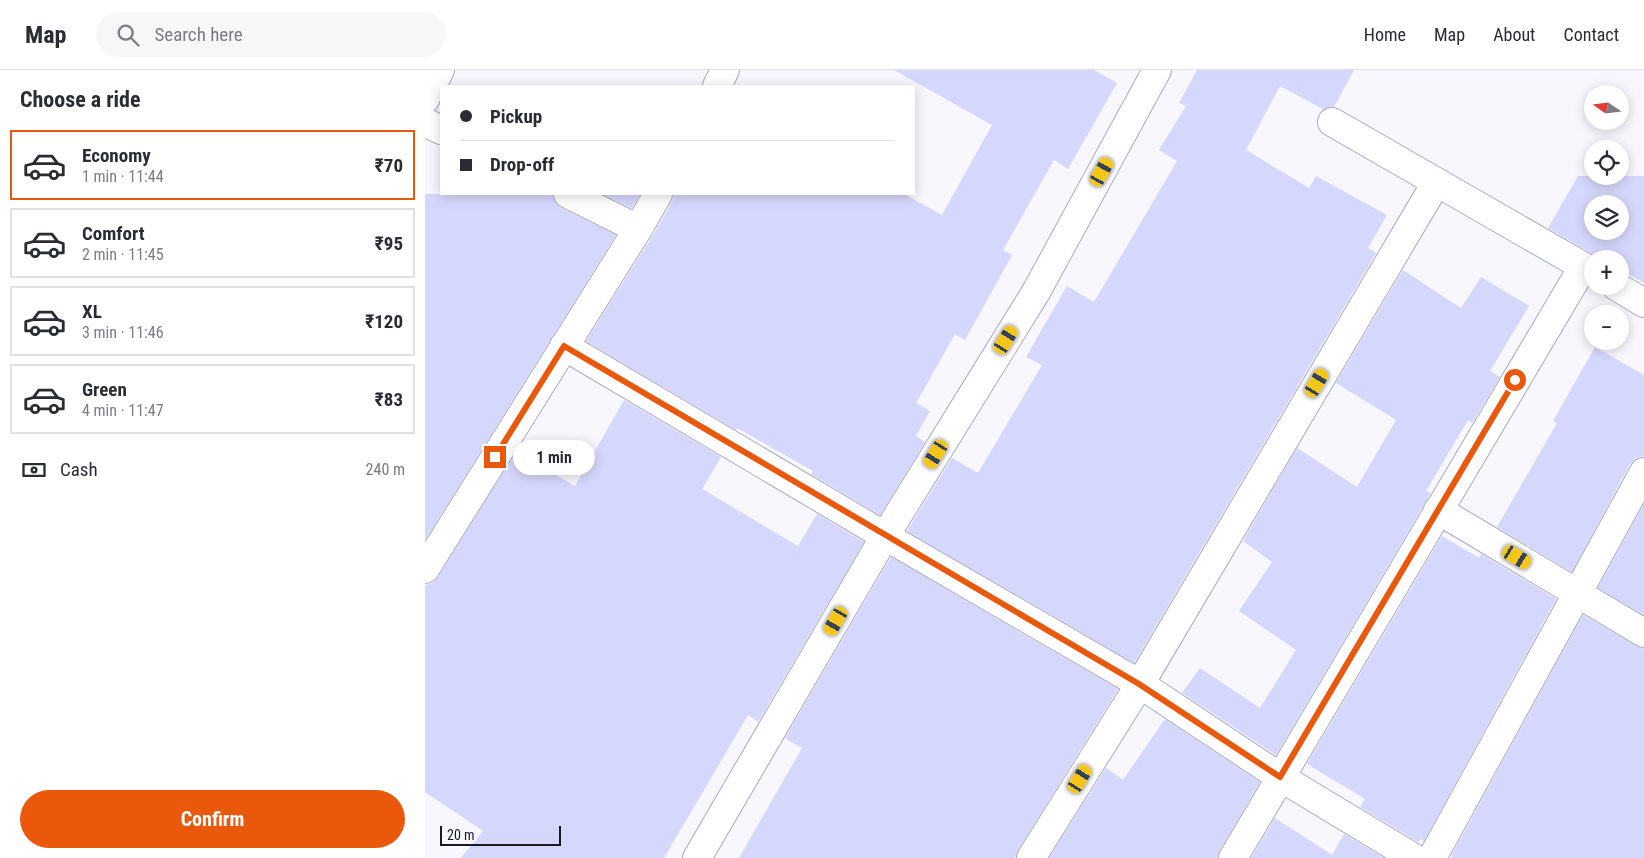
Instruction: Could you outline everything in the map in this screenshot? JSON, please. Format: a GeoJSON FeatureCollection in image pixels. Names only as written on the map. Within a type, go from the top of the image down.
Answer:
{"type":"FeatureCollection","features":[{"type":"Feature","properties":{"kind":"street"},"geometry":{"type":"LineString","coordinates":[[425,99],[440,70]]}},
{"type":"Feature","properties":{"kind":"street"},"geometry":{"type":"LineString","coordinates":[[718,85],[725,70]]}},
{"type":"Feature","properties":{"kind":"street"},"geometry":{"type":"LineString","coordinates":[[697,858],[885,536],[1036,292],[1157,70]]}},
{"type":"Feature","properties":{"kind":"street"},"geometry":{"type":"LineString","coordinates":[[425,122],[440,130]]}},
{"type":"Feature","properties":{"kind":"street"},"geometry":{"type":"LineString","coordinates":[[1331,122],[1584,268]]}},
{"type":"Feature","properties":{"kind":"street"},"geometry":{"type":"LineString","coordinates":[[1031,858],[1139,684],[1435,183]]}},
{"type":"Feature","properties":{"kind":"street"},"geometry":{"type":"LineString","coordinates":[[570,195],[638,229]]}},
{"type":"Feature","properties":{"kind":"street"},"geometry":{"type":"LineString","coordinates":[[425,569],[657,195]]}},
{"type":"Feature","properties":{"kind":"street"},"geometry":{"type":"LineString","coordinates":[[1233,858],[1438,510],[1584,276]]}},
{"type":"Feature","properties":{"kind":"street"},"geometry":{"type":"LineString","coordinates":[[1629,294],[1644,303]]}},
{"type":"Feature","properties":{"kind":"street"},"geometry":{"type":"LineString","coordinates":[[564,346],[1139,684],[1280,777],[1414,858]]}},
{"type":"Feature","properties":{"kind":"street"},"geometry":{"type":"LineString","coordinates":[[1432,858],[1579,594],[1644,472]]}},
{"type":"Feature","properties":{"kind":"street"},"geometry":{"type":"LineString","coordinates":[[1438,510],[1644,633]]}},
{"type":"Feature","properties":{"kind":"building"},"geometry":{"type":"Polygon","coordinates":[[[894,70],[1094,70],[1117,83],[1068,169],[1054,160],[1003,250],[1012,255],[965,340],[955,334],[916,403],[930,411],[916,436],[925,442],[880,515],[811,474],[813,471],[737,428],[736,430],[586,341],[652,237],[672,202],[674,195],[906,195],[942,215],[992,125],[894,70]]]}},
{"type":"Feature","properties":{"kind":"building"},"geometry":{"type":"Polygon","coordinates":[[[1197,70],[1354,70],[1334,107],[1323,109],[1280,86],[1246,150],[1309,188],[1316,176],[1387,215],[1368,248],[1376,253],[1134,663],[907,531],[952,458],[978,473],[1042,365],[1026,357],[1067,286],[1094,302],[1177,161],[1159,150],[1186,106],[1179,103],[1197,70]]]}},
{"type":"Feature","properties":{"kind":"building"},"geometry":{"type":"Polygon","coordinates":[[[1578,176],[1584,176],[1584,185],[1629,185],[1629,176],[1644,176],[1644,283],[1629,274],[1629,250],[1586,250],[1548,228],[1578,176]]]}},
{"type":"Feature","properties":{"kind":"building"},"geometry":{"type":"Polygon","coordinates":[[[425,194],[553,195],[555,202],[561,208],[616,235],[425,540],[425,194]]]}},
{"type":"Feature","properties":{"kind":"building"},"geometry":{"type":"Polygon","coordinates":[[[604,195],[639,195],[632,208],[604,195]]]}},
{"type":"Feature","properties":{"kind":"building"},"geometry":{"type":"Polygon","coordinates":[[[1403,270],[1461,308],[1481,277],[1529,306],[1490,371],[1500,377],[1472,423],[1468,420],[1426,491],[1431,493],[1276,755],[1182,693],[1200,668],[1260,708],[1296,650],[1239,611],[1272,562],[1243,541],[1297,448],[1357,487],[1396,420],[1336,383],[1403,270]]]}},
{"type":"Feature","properties":{"kind":"building"},"geometry":{"type":"Polygon","coordinates":[[[1593,350],[1600,350],[1644,375],[1644,456],[1636,458],[1630,464],[1572,572],[1497,527],[1557,423],[1553,421],[1593,350]]]}},
{"type":"Feature","properties":{"kind":"building"},"geometry":{"type":"Polygon","coordinates":[[[624,400],[721,457],[702,489],[798,546],[817,514],[864,542],[758,722],[748,715],[664,858],[461,858],[483,831],[425,792],[425,585],[433,583],[438,577],[516,452],[575,486],[624,400]]]}},
{"type":"Feature","properties":{"kind":"building"},"geometry":{"type":"Polygon","coordinates":[[[1644,504],[1644,615],[1598,588],[1644,504]]]}},
{"type":"Feature","properties":{"kind":"building"},"geometry":{"type":"Polygon","coordinates":[[[1442,536],[1479,558],[1481,554],[1556,599],[1424,841],[1421,839],[1418,842],[1360,807],[1365,799],[1307,764],[1442,536]]]}},
{"type":"Feature","properties":{"kind":"building"},"geometry":{"type":"Polygon","coordinates":[[[891,557],[1118,689],[1018,850],[1015,858],[739,858],[802,748],[785,738],[891,557]]]}},
{"type":"Feature","properties":{"kind":"building"},"geometry":{"type":"Polygon","coordinates":[[[1583,615],[1644,649],[1644,858],[1454,858],[1451,856],[1583,615]]]}},
{"type":"Feature","properties":{"kind":"building"},"geometry":{"type":"Polygon","coordinates":[[[1165,719],[1260,782],[1217,858],[1049,858],[1106,768],[1123,780],[1165,719]]]}},
{"type":"Feature","properties":{"kind":"building"},"geometry":{"type":"Polygon","coordinates":[[[1275,818],[1332,855],[1344,834],[1384,858],[1251,858],[1275,818]]]}},
{"type":"Feature","properties":{"kind":"route"},"geometry":{"type":"LineString","coordinates":[[495,457],[564,346],[1139,684],[1280,777],[1515,380]]}}]}
